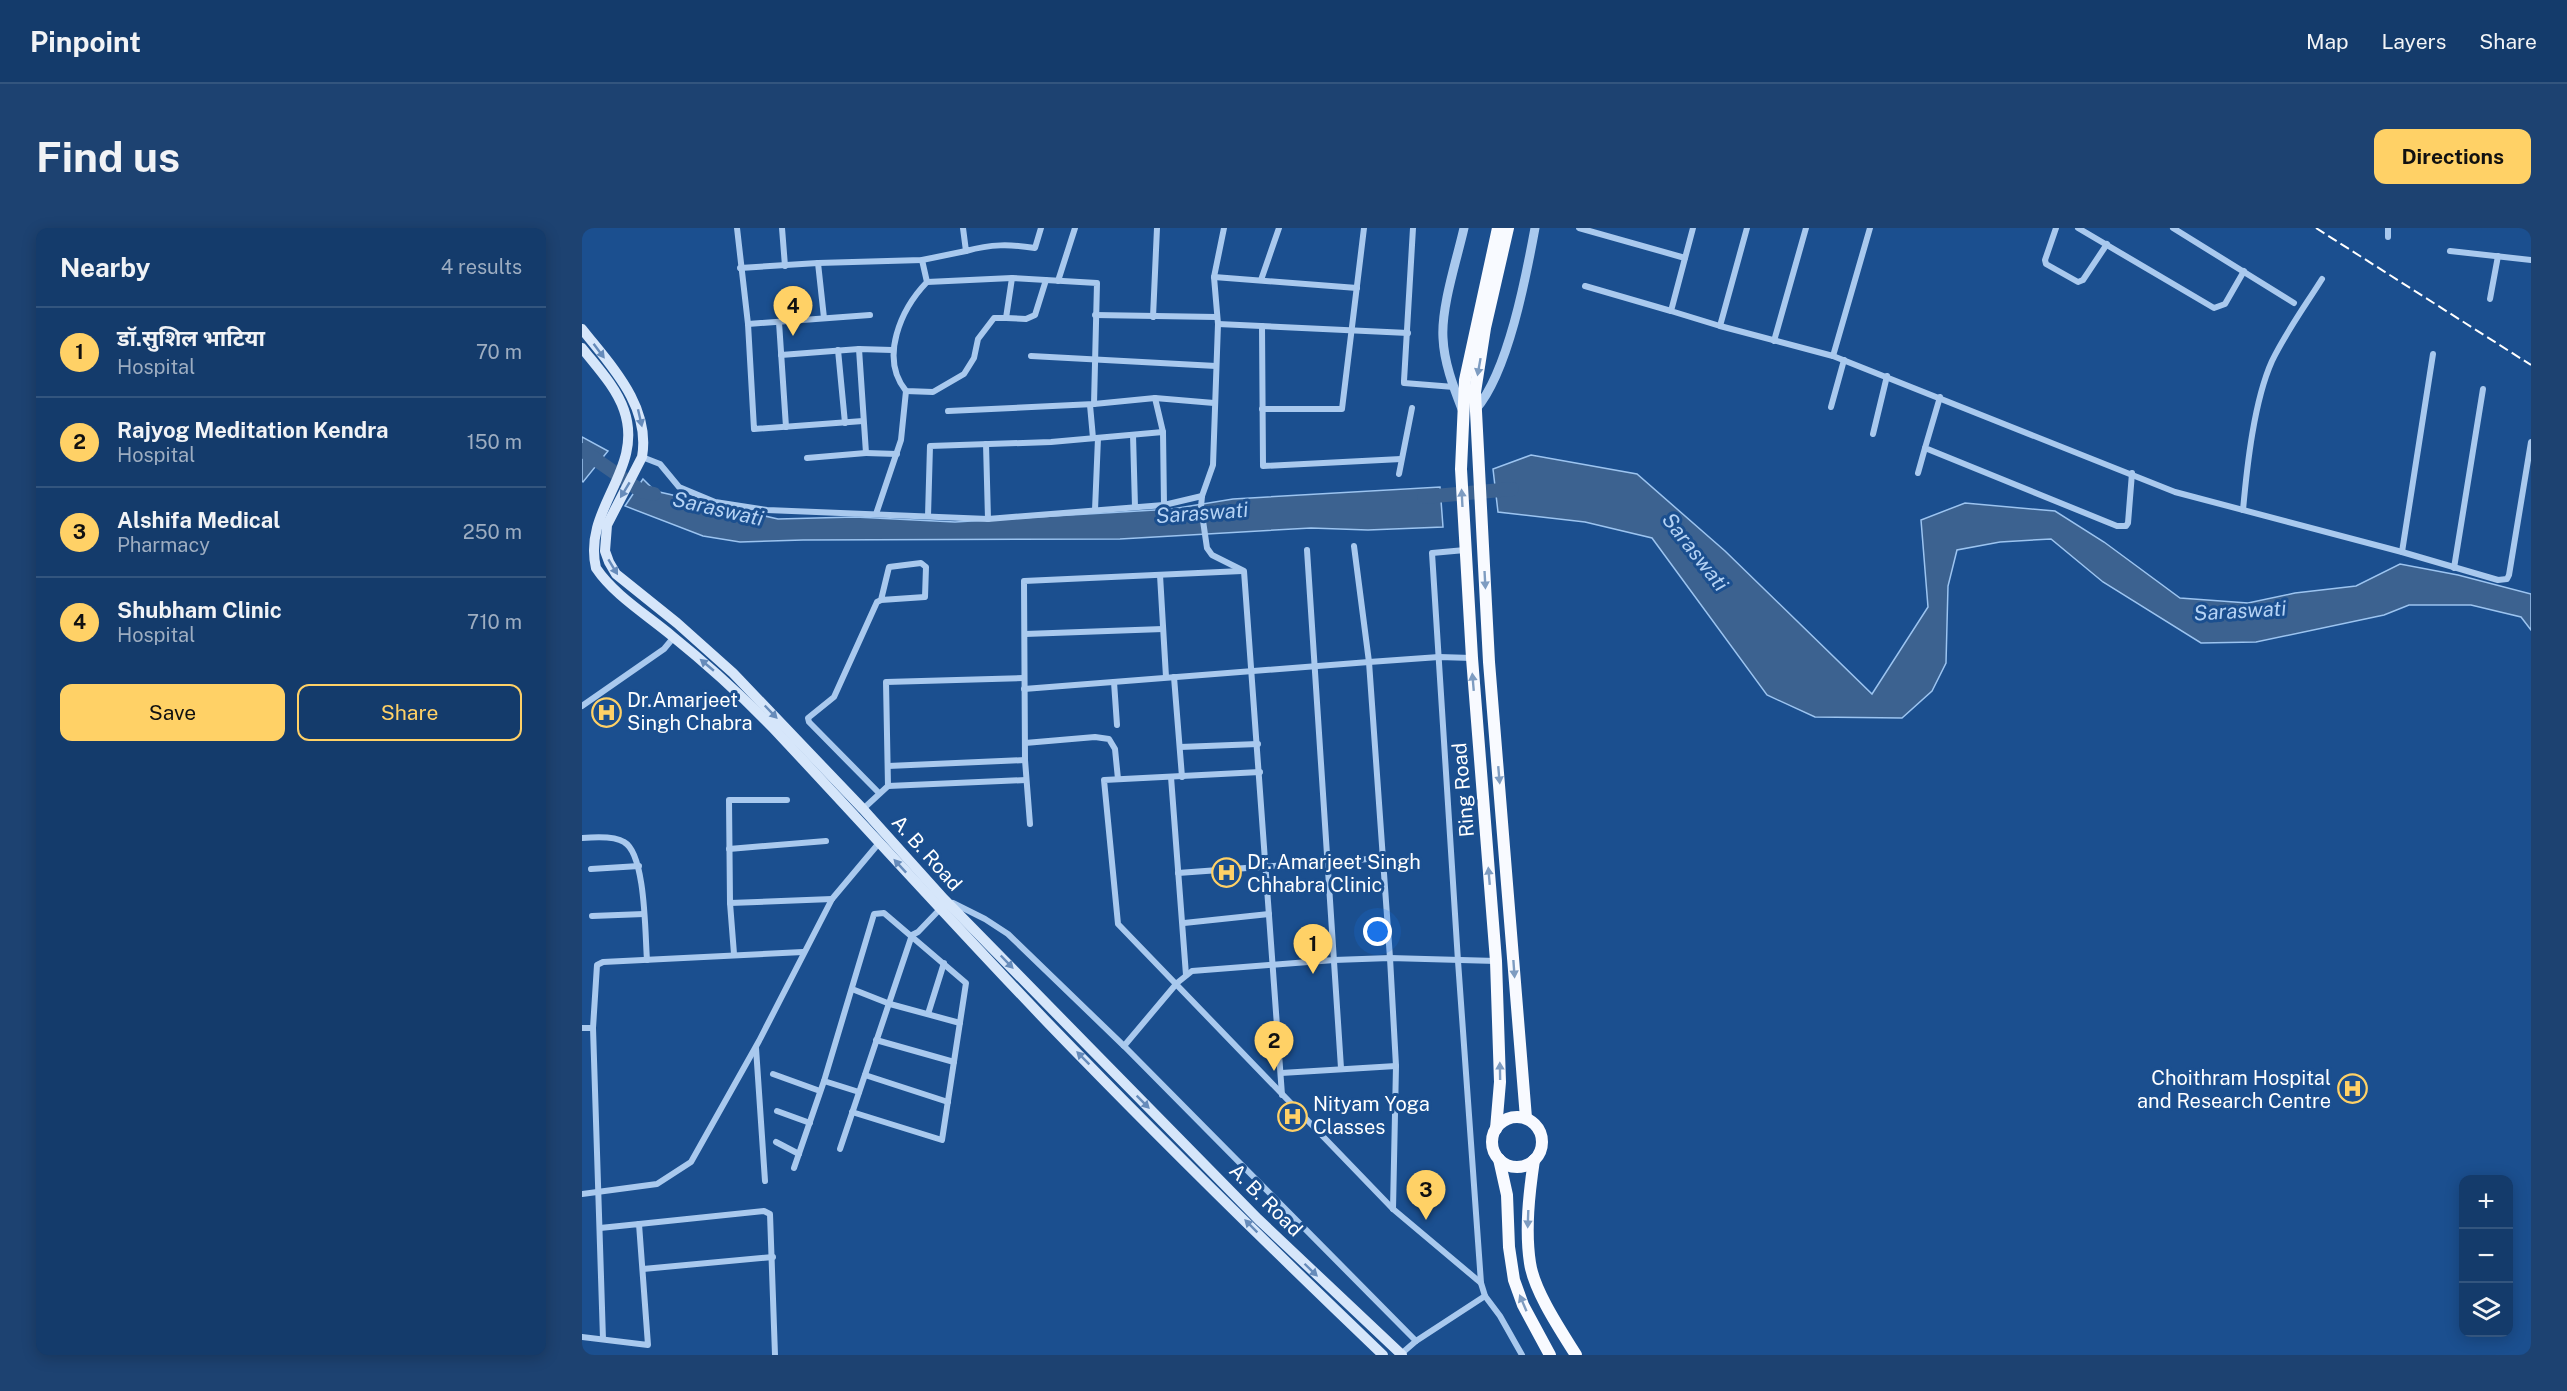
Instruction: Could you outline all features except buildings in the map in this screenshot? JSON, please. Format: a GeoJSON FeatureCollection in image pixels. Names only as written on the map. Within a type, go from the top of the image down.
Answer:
{"type":"FeatureCollection","features":[{"type":"Feature","properties":{"kind":"highway","name":"Ring Road"},"geometry":{"type":"LineString","coordinates":[[1496,1129],[1500,1082],[1496,961],[1472,658],[1461,469],[1465,380],[1498,228]]}},
{"type":"Feature","properties":{"kind":"highway"},"geometry":{"type":"LineString","coordinates":[[1508,228],[1485,328],[1475,392],[1489,662],[1526,1118]]}},
{"type":"Feature","properties":{"kind":"highway"},"geometry":{"type":"LineString","coordinates":[[1550,1355],[1523,1305],[1514,1280],[1507,1195],[1499,1159],[1492,1145],[1496,1129],[1506,1119],[1512,1117],[1526,1118],[1537,1127],[1542,1140],[1540,1152],[1534,1160],[1529,1188],[1530,1265],[1554,1320],[1576,1355]]}},
{"type":"Feature","properties":{"kind":"highway"},"geometry":{"type":"LineString","coordinates":[[1499,1159],[1516,1167],[1534,1160]]}},
{"type":"Feature","properties":{"kind":"main road","name":"A. B. Road"},"geometry":{"type":"LineString","coordinates":[[582,329],[634,401],[640,415],[644,444],[642,457],[607,525],[605,551],[616,574],[733,673],[863,809],[944,903],[1160,1136],[1383,1355]]}},
{"type":"Feature","properties":{"kind":"main road","name":"A. B. Road"},"geometry":{"type":"LineString","coordinates":[[582,348],[618,395],[625,412],[628,441],[586,526],[585,538],[588,551],[596,567],[619,592],[736,691],[879,843],[944,903],[1258,1219],[1402,1355]]}},
{"type":"Feature","properties":{"kind":"main road"},"geometry":{"type":"LineString","coordinates":[[687,648],[695,639]]}},
{"type":"Feature","properties":{"kind":"street"},"geometry":{"type":"LineString","coordinates":[[737,228],[747,324],[754,429],[863,422]]}},
{"type":"Feature","properties":{"kind":"street"},"geometry":{"type":"LineString","coordinates":[[782,228],[785,266]]}},
{"type":"Feature","properties":{"kind":"street"},"geometry":{"type":"LineString","coordinates":[[963,228],[966,251]]}},
{"type":"Feature","properties":{"kind":"street"},"geometry":{"type":"LineString","coordinates":[[740,268],[922,260],[1008,244],[1035,248],[1041,228]]}},
{"type":"Feature","properties":{"kind":"street"},"geometry":{"type":"LineString","coordinates":[[1058,281],[1075,228]]}},
{"type":"Feature","properties":{"kind":"street"},"geometry":{"type":"LineString","coordinates":[[1153,316],[1157,228]]}},
{"type":"Feature","properties":{"kind":"street"},"geometry":{"type":"LineString","coordinates":[[1224,228],[1214,277],[1217,320],[1213,465],[1202,496],[1201,507],[1205,541],[1212,555],[1244,571]]}},
{"type":"Feature","properties":{"kind":"street"},"geometry":{"type":"LineString","coordinates":[[1261,280],[1279,228]]}},
{"type":"Feature","properties":{"kind":"street"},"geometry":{"type":"LineString","coordinates":[[1262,409],[1342,409],[1364,228]]}},
{"type":"Feature","properties":{"kind":"street"},"geometry":{"type":"LineString","coordinates":[[1413,228],[1404,383],[1454,387]]}},
{"type":"Feature","properties":{"kind":"street"},"geometry":{"type":"LineString","coordinates":[[1464,228],[1448,299],[1443,337],[1454,387],[1462,409],[1477,409],[1506,349],[1527,271],[1535,228]]}},
{"type":"Feature","properties":{"kind":"street"},"geometry":{"type":"LineString","coordinates":[[1579,228],[1684,258]]}},
{"type":"Feature","properties":{"kind":"street"},"geometry":{"type":"LineString","coordinates":[[1671,311],[1694,228]]}},
{"type":"Feature","properties":{"kind":"street"},"geometry":{"type":"LineString","coordinates":[[1720,326],[1747,228]]}},
{"type":"Feature","properties":{"kind":"street"},"geometry":{"type":"LineString","coordinates":[[1774,341],[1806,228]]}},
{"type":"Feature","properties":{"kind":"street"},"geometry":{"type":"LineString","coordinates":[[1833,356],[1870,228]]}},
{"type":"Feature","properties":{"kind":"street"},"geometry":{"type":"LineString","coordinates":[[2056,228],[2044,260],[2046,264],[2078,282],[2083,280],[2107,244]]}},
{"type":"Feature","properties":{"kind":"street"},"geometry":{"type":"LineString","coordinates":[[2078,228],[2214,308],[2224,304],[2244,271]]}},
{"type":"Feature","properties":{"kind":"street"},"geometry":{"type":"LineString","coordinates":[[2173,228],[2294,303]]}},
{"type":"Feature","properties":{"kind":"street"},"geometry":{"type":"LineString","coordinates":[[2388,228],[2388,237]]}},
{"type":"Feature","properties":{"kind":"street"},"geometry":{"type":"LineString","coordinates":[[2450,251],[2531,260]]}},
{"type":"Feature","properties":{"kind":"street"},"geometry":{"type":"LineString","coordinates":[[2490,299],[2498,256]]}},
{"type":"Feature","properties":{"kind":"street"},"geometry":{"type":"LineString","coordinates":[[922,260],[927,282]]}},
{"type":"Feature","properties":{"kind":"street"},"geometry":{"type":"LineString","coordinates":[[818,263],[824,318]]}},
{"type":"Feature","properties":{"kind":"street"},"geometry":{"type":"LineString","coordinates":[[1214,277],[1357,288]]}},
{"type":"Feature","properties":{"kind":"street"},"geometry":{"type":"LineString","coordinates":[[1006,318],[1012,278]]}},
{"type":"Feature","properties":{"kind":"street"},"geometry":{"type":"LineString","coordinates":[[876,514],[897,454],[904,424],[906,391],[898,382],[892,350],[916,293],[927,282],[1012,278],[1097,283],[1092,404],[1095,438],[1095,510]]}},
{"type":"Feature","properties":{"kind":"street"},"geometry":{"type":"LineString","coordinates":[[2243,510],[2250,448],[2267,375],[2279,348],[2322,279]]}},
{"type":"Feature","properties":{"kind":"street"},"geometry":{"type":"LineString","coordinates":[[906,391],[933,392],[964,374],[974,358],[978,339],[994,318],[1026,319],[1035,315],[1047,280]]}},
{"type":"Feature","properties":{"kind":"street"},"geometry":{"type":"LineString","coordinates":[[1585,286],[1720,326],[1833,356],[2175,492],[2498,580],[2507,579],[2531,442]]}},
{"type":"Feature","properties":{"kind":"street"},"geometry":{"type":"LineString","coordinates":[[747,324],[870,315]]}},
{"type":"Feature","properties":{"kind":"street"},"geometry":{"type":"LineString","coordinates":[[1095,315],[1153,316],[1217,320],[1262,326],[1408,333]]}},
{"type":"Feature","properties":{"kind":"street"},"geometry":{"type":"LineString","coordinates":[[779,322],[786,426]]}},
{"type":"Feature","properties":{"kind":"street"},"geometry":{"type":"LineString","coordinates":[[1262,326],[1263,466],[1401,459]]}},
{"type":"Feature","properties":{"kind":"street"},"geometry":{"type":"LineString","coordinates":[[781,355],[859,349],[892,350]]}},
{"type":"Feature","properties":{"kind":"street"},"geometry":{"type":"LineString","coordinates":[[859,349],[866,453]]}},
{"type":"Feature","properties":{"kind":"street"},"geometry":{"type":"LineString","coordinates":[[838,350],[845,423]]}},
{"type":"Feature","properties":{"kind":"street"},"geometry":{"type":"LineString","coordinates":[[2402,552],[2433,354]]}},
{"type":"Feature","properties":{"kind":"street"},"geometry":{"type":"LineString","coordinates":[[1031,356],[1216,366]]}},
{"type":"Feature","properties":{"kind":"street"},"geometry":{"type":"LineString","coordinates":[[1832,407],[1844,360]]}},
{"type":"Feature","properties":{"kind":"street"},"geometry":{"type":"LineString","coordinates":[[1873,434],[1887,376]]}},
{"type":"Feature","properties":{"kind":"street"},"geometry":{"type":"LineString","coordinates":[[2454,568],[2483,389]]}},
{"type":"Feature","properties":{"kind":"street"},"geometry":{"type":"LineString","coordinates":[[1917,473],[1940,397]]}},
{"type":"Feature","properties":{"kind":"street"},"geometry":{"type":"LineString","coordinates":[[948,411],[1155,399],[1214,403]]}},
{"type":"Feature","properties":{"kind":"street"},"geometry":{"type":"LineString","coordinates":[[1155,399],[1163,432],[1164,505]]}},
{"type":"Feature","properties":{"kind":"street"},"geometry":{"type":"LineString","coordinates":[[1399,474],[1412,408]]}},
{"type":"Feature","properties":{"kind":"street"},"geometry":{"type":"LineString","coordinates":[[928,516],[930,446],[1095,438],[1163,432]]}},
{"type":"Feature","properties":{"kind":"street"},"geometry":{"type":"LineString","coordinates":[[1133,435],[1136,507]]}},
{"type":"Feature","properties":{"kind":"street"},"geometry":{"type":"LineString","coordinates":[[986,444],[988,519]]}},
{"type":"Feature","properties":{"kind":"street"},"geometry":{"type":"LineString","coordinates":[[1925,448],[2122,526],[2126,526],[2129,518],[2132,473]]}},
{"type":"Feature","properties":{"kind":"street"},"geometry":{"type":"LineString","coordinates":[[807,458],[866,453],[897,454]]}},
{"type":"Feature","properties":{"kind":"street"},"geometry":{"type":"LineString","coordinates":[[642,457],[660,464],[679,487],[715,502],[767,510],[988,519],[1164,505],[1202,496]]}},
{"type":"Feature","properties":{"kind":"street"},"geometry":{"type":"LineString","coordinates":[[1354,546],[1369,662],[1390,958],[1395,1066],[1393,1209]]}},
{"type":"Feature","properties":{"kind":"street"},"geometry":{"type":"LineString","coordinates":[[1307,550],[1341,1068]]}},
{"type":"Feature","properties":{"kind":"street"},"geometry":{"type":"LineString","coordinates":[[1465,550],[1432,553],[1458,961],[1481,1283],[1485,1296],[1500,1316],[1521,1355]]}},
{"type":"Feature","properties":{"kind":"street"},"geometry":{"type":"LineString","coordinates":[[879,793],[809,722],[808,718],[834,697],[875,606],[881,600],[889,567],[921,563],[926,567],[926,595],[923,598],[881,600]]}},
{"type":"Feature","properties":{"kind":"street"},"geometry":{"type":"LineString","coordinates":[[1029,824],[1023,678],[1024,581],[1244,571]]}},
{"type":"Feature","properties":{"kind":"street"},"geometry":{"type":"LineString","coordinates":[[1244,571],[1282,1095]]}},
{"type":"Feature","properties":{"kind":"street"},"geometry":{"type":"LineString","coordinates":[[1160,575],[1166,677]]}},
{"type":"Feature","properties":{"kind":"street"},"geometry":{"type":"LineString","coordinates":[[1025,634],[1163,629]]}},
{"type":"Feature","properties":{"kind":"street"},"geometry":{"type":"LineString","coordinates":[[582,706],[664,649],[674,637]]}},
{"type":"Feature","properties":{"kind":"street"},"geometry":{"type":"LineString","coordinates":[[1024,689],[1439,657],[1472,658]]}},
{"type":"Feature","properties":{"kind":"street"},"geometry":{"type":"LineString","coordinates":[[1174,677],[1182,777]]}},
{"type":"Feature","properties":{"kind":"street"},"geometry":{"type":"LineString","coordinates":[[888,786],[886,682],[1023,678]]}},
{"type":"Feature","properties":{"kind":"street"},"geometry":{"type":"LineString","coordinates":[[1114,682],[1117,726]]}},
{"type":"Feature","properties":{"kind":"street"},"geometry":{"type":"LineString","coordinates":[[1025,742],[1095,737],[1108,739],[1115,749],[1118,779]]}},
{"type":"Feature","properties":{"kind":"street"},"geometry":{"type":"LineString","coordinates":[[1180,747],[1258,744]]}},
{"type":"Feature","properties":{"kind":"street"},"geometry":{"type":"LineString","coordinates":[[888,766],[1025,760]]}},
{"type":"Feature","properties":{"kind":"street"},"geometry":{"type":"LineString","coordinates":[[1260,772],[1104,780],[1118,924],[1393,1209],[1481,1283]]}},
{"type":"Feature","properties":{"kind":"street"},"geometry":{"type":"LineString","coordinates":[[1171,777],[1184,924],[1186,975]]}},
{"type":"Feature","properties":{"kind":"street"},"geometry":{"type":"LineString","coordinates":[[863,809],[888,786],[1026,780]]}},
{"type":"Feature","properties":{"kind":"street"},"geometry":{"type":"LineString","coordinates":[[734,954],[730,903],[729,800],[787,800]]}},
{"type":"Feature","properties":{"kind":"street"},"geometry":{"type":"LineString","coordinates":[[582,838],[622,840],[629,847],[639,866],[647,960]]}},
{"type":"Feature","properties":{"kind":"street"},"geometry":{"type":"LineString","coordinates":[[729,849],[826,841]]}},
{"type":"Feature","properties":{"kind":"street"},"geometry":{"type":"LineString","coordinates":[[582,1194],[657,1184],[691,1162],[756,1047],[832,899],[879,843]]}},
{"type":"Feature","properties":{"kind":"street"},"geometry":{"type":"LineString","coordinates":[[1178,873],[1383,858]]}},
{"type":"Feature","properties":{"kind":"street"},"geometry":{"type":"LineString","coordinates":[[591,869],[639,866]]}},
{"type":"Feature","properties":{"kind":"street"},"geometry":{"type":"LineString","coordinates":[[730,903],[832,899]]}},
{"type":"Feature","properties":{"kind":"street"},"geometry":{"type":"LineString","coordinates":[[840,1149],[912,935],[918,932],[944,903],[985,919],[1008,934],[1124,1046],[1416,1341]]}},
{"type":"Feature","properties":{"kind":"street"},"geometry":{"type":"LineString","coordinates":[[794,1168],[824,1081],[874,914],[884,913],[966,984],[942,1140],[852,1112]]}},
{"type":"Feature","properties":{"kind":"street"},"geometry":{"type":"LineString","coordinates":[[592,916],[644,914]]}},
{"type":"Feature","properties":{"kind":"street"},"geometry":{"type":"LineString","coordinates":[[1184,924],[1269,914]]}},
{"type":"Feature","properties":{"kind":"street"},"geometry":{"type":"LineString","coordinates":[[603,1339],[593,1028],[597,965],[603,962],[803,952]]}},
{"type":"Feature","properties":{"kind":"street"},"geometry":{"type":"LineString","coordinates":[[1124,1046],[1177,983],[1192,971],[1390,958],[1496,961]]}},
{"type":"Feature","properties":{"kind":"street"},"geometry":{"type":"LineString","coordinates":[[928,1014],[944,963]]}},
{"type":"Feature","properties":{"kind":"street"},"geometry":{"type":"LineString","coordinates":[[852,989],[890,1004],[960,1023]]}},
{"type":"Feature","properties":{"kind":"street"},"geometry":{"type":"LineString","coordinates":[[582,1028],[593,1028]]}},
{"type":"Feature","properties":{"kind":"street"},"geometry":{"type":"LineString","coordinates":[[876,1040],[954,1062]]}},
{"type":"Feature","properties":{"kind":"street"},"geometry":{"type":"LineString","coordinates":[[756,1047],[765,1181]]}},
{"type":"Feature","properties":{"kind":"street"},"geometry":{"type":"LineString","coordinates":[[1281,1073],[1395,1066]]}},
{"type":"Feature","properties":{"kind":"street"},"geometry":{"type":"LineString","coordinates":[[773,1074],[820,1091]]}},
{"type":"Feature","properties":{"kind":"street"},"geometry":{"type":"LineString","coordinates":[[865,1075],[948,1102]]}},
{"type":"Feature","properties":{"kind":"street"},"geometry":{"type":"LineString","coordinates":[[824,1081],[859,1092]]}},
{"type":"Feature","properties":{"kind":"street"},"geometry":{"type":"LineString","coordinates":[[777,1111],[810,1123]]}},
{"type":"Feature","properties":{"kind":"street"},"geometry":{"type":"LineString","coordinates":[[776,1142],[799,1154]]}},
{"type":"Feature","properties":{"kind":"street"},"geometry":{"type":"LineString","coordinates":[[600,1228],[765,1211],[770,1214],[775,1355]]}},
{"type":"Feature","properties":{"kind":"street"},"geometry":{"type":"LineString","coordinates":[[582,1337],[648,1345],[639,1224]]}},
{"type":"Feature","properties":{"kind":"street"},"geometry":{"type":"LineString","coordinates":[[643,1269],[773,1257]]}},
{"type":"Feature","properties":{"kind":"street"},"geometry":{"type":"LineString","coordinates":[[1402,1355],[1416,1341],[1485,1296]]}},
{"type":"Feature","properties":{"kind":"water"},"geometry":{"type":"Polygon","coordinates":[[[582,437],[608,451],[583,482],[582,481],[582,437]]]}},
{"type":"Feature","properties":{"kind":"water"},"geometry":{"type":"Polygon","coordinates":[[[1531,455],[1637,474],[1725,551],[1872,694],[1928,607],[1921,520],[1965,503],[2055,511],[2104,542],[2180,598],[2248,603],[2295,593],[2356,586],[2400,564],[2458,575],[2531,594],[2531,630],[2521,617],[2471,605],[2409,605],[2384,615],[2256,642],[2201,643],[2103,582],[2051,539],[2000,542],[1957,550],[1948,586],[1946,663],[1932,691],[1902,718],[1815,717],[1767,695],[1652,538],[1585,522],[1498,512],[1493,469],[1531,455]]]}},
{"type":"Feature","properties":{"kind":"water"},"geometry":{"type":"Polygon","coordinates":[[[643,479],[655,491],[778,519],[855,517],[955,522],[1172,509],[1233,499],[1440,487],[1443,527],[1368,530],[1311,528],[1120,539],[740,542],[703,536],[625,506],[643,479]]]}},
{"type":"Feature","properties":{"kind":"waterway","name":"Saraswati"},"geometry":{"type":"LineString","coordinates":[[582,450],[641,491],[654,494]]}},
{"type":"Feature","properties":{"kind":"waterway","name":"Saraswati"},"geometry":{"type":"LineString","coordinates":[[1424,497],[1512,489]]}},
{"type":"Feature","properties":{"kind":"railway"},"geometry":{"type":"LineString","coordinates":[[2316,228],[2531,365]]}},
{"type":"Feature","properties":{"kind":"place","name":"Shubham Clinic"},"geometry":{"type":"Point","coordinates":[793,336]}},
{"type":"Feature","properties":{"kind":"place","name":"Dr.Amarjeet Singh Chabra"},"geometry":{"type":"Point","coordinates":[606,712]}},
{"type":"Feature","properties":{"kind":"place","name":"Dr. Amarjeet Singh Chhabra Clinic"},"geometry":{"type":"Point","coordinates":[1226,873]}},
{"type":"Feature","properties":{"kind":"place","name":"डॉ.सुशिल भाटिया"},"geometry":{"type":"Point","coordinates":[1313,974]}},
{"type":"Feature","properties":{"kind":"place","name":"Rajyog Meditation Kendra"},"geometry":{"type":"Point","coordinates":[1274,1071]}},
{"type":"Feature","properties":{"kind":"place","name":"Choithram Hospital and Research Centre"},"geometry":{"type":"Point","coordinates":[2352,1089]}},
{"type":"Feature","properties":{"kind":"place","name":"Nityam Yoga Classes"},"geometry":{"type":"Point","coordinates":[1292,1116]}},
{"type":"Feature","properties":{"kind":"place","name":"Alshifa Medical"},"geometry":{"type":"Point","coordinates":[1426,1220]}}]}
